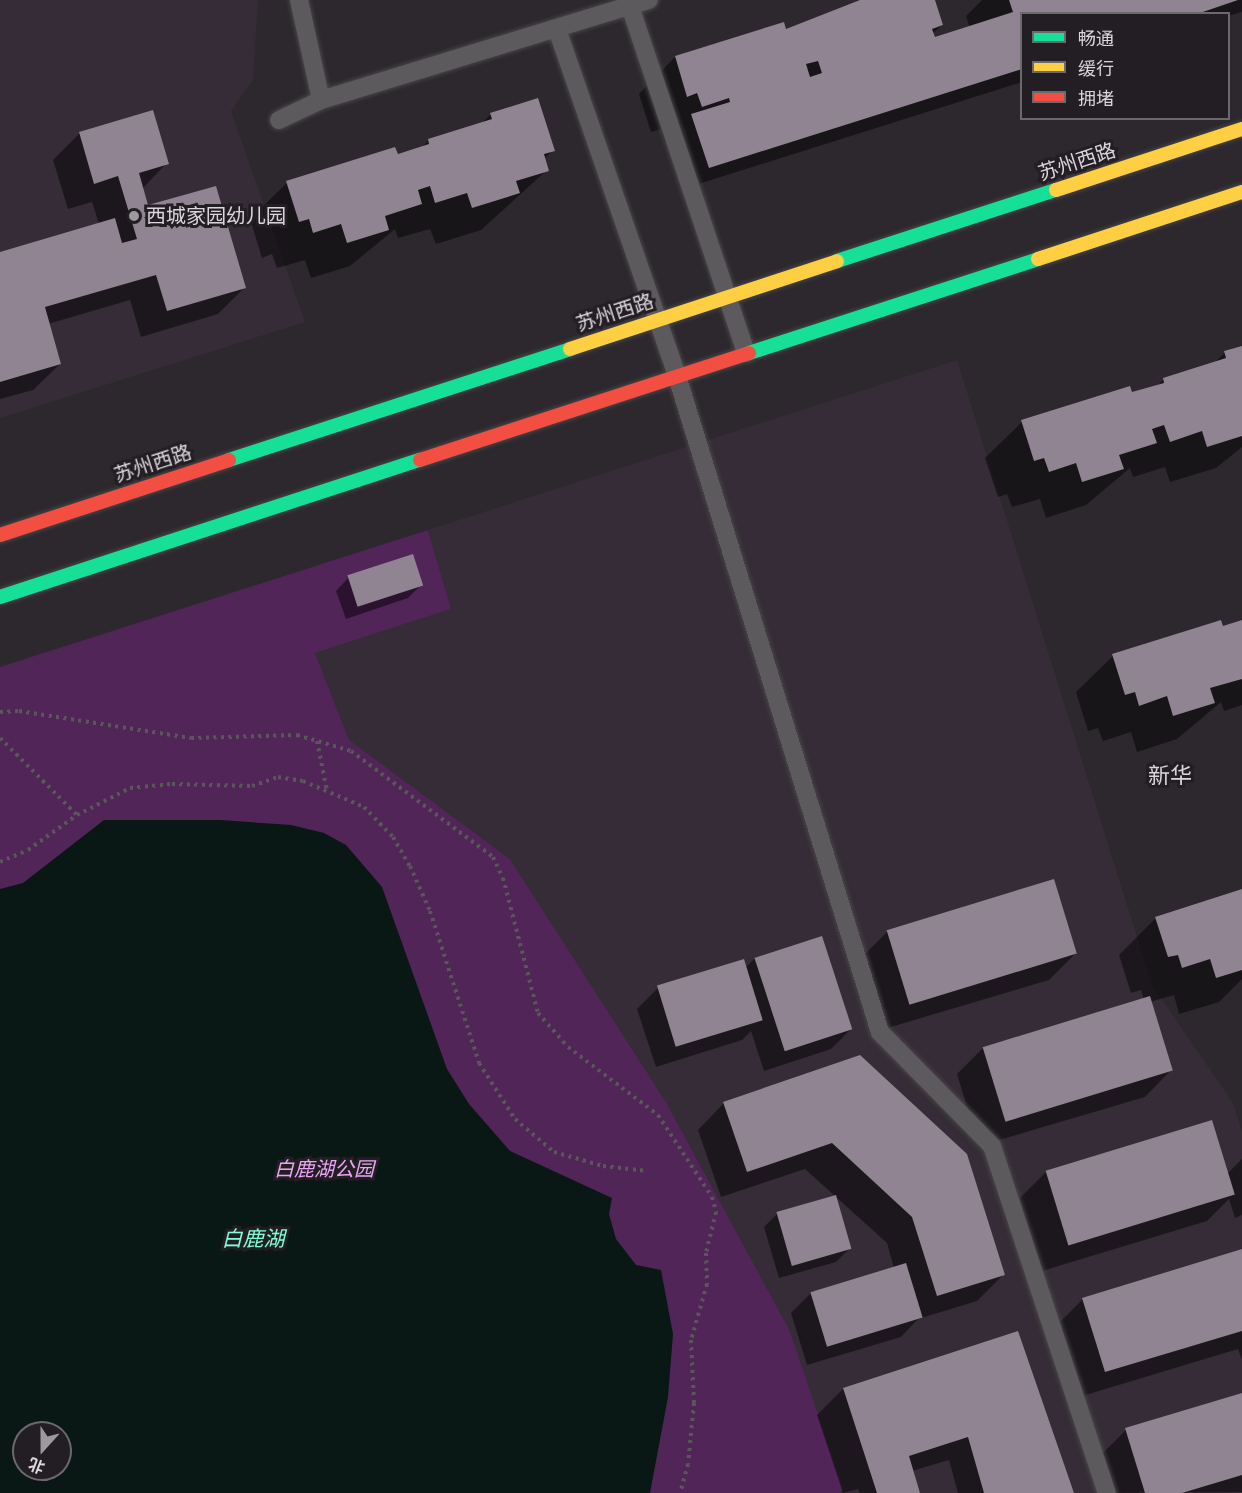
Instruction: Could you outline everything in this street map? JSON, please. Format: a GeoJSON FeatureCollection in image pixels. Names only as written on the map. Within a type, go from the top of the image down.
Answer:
{"type":"FeatureCollection","features":[{"type":"Feature","properties":{"kind":"street","name":"苏州西路"},"geometry":{"type":"LineString","coordinates":[[0,535],[1242,129]]}},
{"type":"Feature","properties":{"kind":"street"},"geometry":{"type":"LineString","coordinates":[[0,597],[1242,192]]}},
{"type":"Feature","properties":{"kind":"lane"},"geometry":{"type":"LineString","coordinates":[[299,0],[321,100]]}},
{"type":"Feature","properties":{"kind":"lane"},"geometry":{"type":"LineString","coordinates":[[279,120],[321,100],[557,29],[608,6],[630,6],[649,0]]}},
{"type":"Feature","properties":{"kind":"lane"},"geometry":{"type":"LineString","coordinates":[[630,6],[746,353]]}},
{"type":"Feature","properties":{"kind":"lane"},"geometry":{"type":"LineString","coordinates":[[557,29],[676,376],[880,1032],[992,1146],[1107,1493]]}},
{"type":"Feature","properties":{"kind":"path"},"geometry":{"type":"LineString","coordinates":[[0,712],[19,711],[191,738],[297,735],[351,751],[493,857],[503,878],[538,1013],[568,1047],[658,1115],[712,1197],[716,1212],[706,1253],[707,1284],[691,1340],[694,1403],[688,1464],[680,1493]]}},
{"type":"Feature","properties":{"kind":"path"},"geometry":{"type":"LineString","coordinates":[[0,738],[77,815]]}},
{"type":"Feature","properties":{"kind":"path"},"geometry":{"type":"LineString","coordinates":[[317,741],[328,791]]}},
{"type":"Feature","properties":{"kind":"path"},"geometry":{"type":"LineString","coordinates":[[0,862],[28,850],[77,815],[130,788],[172,784],[252,786],[278,777],[328,791],[363,807],[393,837],[430,911],[479,1063],[515,1119],[554,1152],[603,1166],[648,1171]]}},
{"type":"Feature","properties":{"kind":"shaded area","name":"西城家园幼儿园"},"geometry":{"type":"Polygon","coordinates":[[[0,0],[258,0],[253,80],[231,111],[305,322],[0,418],[0,0]]]}},
{"type":"Feature","properties":{"kind":"shaded area"},"geometry":{"type":"Polygon","coordinates":[[[957,360],[1152,985],[1233,1103],[1242,1132],[1242,1493],[840,1493],[843,1488],[790,1331],[666,1102],[510,859],[349,741],[315,653],[451,609],[428,530],[957,360]]]}},
{"type":"Feature","properties":{"kind":"green space","name":"白鹿湖"},"geometry":{"type":"Polygon","coordinates":[[[428,530],[451,609],[315,653],[349,740],[510,859],[666,1102],[790,1331],[843,1488],[840,1493],[0,1493],[0,667],[428,530]]]}},
{"type":"Feature","properties":{"kind":"water","name":"白鹿湖"},"geometry":{"type":"Polygon","coordinates":[[[104,820],[220,820],[291,825],[324,833],[346,845],[382,887],[447,1069],[469,1104],[510,1151],[612,1198],[609,1214],[616,1239],[636,1265],[661,1270],[673,1334],[668,1397],[650,1493],[0,1493],[0,889],[23,883],[104,820]]]}},
{"type":"Feature","properties":{"kind":"building"},"geometry":{"type":"Polygon","coordinates":[[[860,0],[935,0],[943,25],[932,29],[935,37],[1013,12],[1009,0],[1238,0],[1203,12],[1020,12],[1020,70],[709,168],[691,114],[730,102],[729,98],[702,107],[697,93],[687,97],[675,56],[784,22],[786,29],[860,0]],[[818,61],[806,64],[810,77],[822,73],[818,61]]]}},
{"type":"Feature","properties":{"kind":"building"},"geometry":{"type":"Polygon","coordinates":[[[538,98],[555,151],[544,154],[549,171],[516,181],[520,193],[472,208],[467,193],[435,203],[430,186],[418,190],[422,204],[385,216],[389,230],[347,243],[341,224],[313,233],[309,219],[299,222],[286,181],[395,147],[398,154],[429,144],[428,139],[492,119],[490,113],[538,98]]]}},
{"type":"Feature","properties":{"kind":"building"},"geometry":{"type":"Polygon","coordinates":[[[153,110],[169,164],[139,173],[148,205],[216,186],[246,288],[167,311],[156,275],[45,307],[61,364],[0,382],[0,252],[115,218],[122,243],[137,239],[118,176],[94,184],[79,132],[153,110]]]}},
{"type":"Feature","properties":{"kind":"building"},"geometry":{"type":"Polygon","coordinates":[[[1242,346],[1242,436],[1207,447],[1202,431],[1170,442],[1164,425],[1152,429],[1157,443],[1119,455],[1124,469],[1082,482],[1076,463],[1049,472],[1044,458],[1034,461],[1021,420],[1130,386],[1132,392],[1164,383],[1163,378],[1226,358],[1224,351],[1242,346]]]}},
{"type":"Feature","properties":{"kind":"building"},"geometry":{"type":"Polygon","coordinates":[[[413,554],[423,585],[358,607],[347,575],[413,554]]]}},
{"type":"Feature","properties":{"kind":"building"},"geometry":{"type":"Polygon","coordinates":[[[1221,620],[1223,626],[1242,620],[1242,679],[1210,688],[1215,703],[1173,716],[1167,696],[1139,706],[1135,692],[1125,695],[1112,654],[1221,620]]]}},
{"type":"Feature","properties":{"kind":"building"},"geometry":{"type":"Polygon","coordinates":[[[1054,879],[1077,954],[909,1005],[887,930],[1054,879]]]}},
{"type":"Feature","properties":{"kind":"building"},"geometry":{"type":"Polygon","coordinates":[[[1242,889],[1242,970],[1216,978],[1210,959],[1182,968],[1178,955],[1168,957],[1155,917],[1242,889]]]}},
{"type":"Feature","properties":{"kind":"building"},"geometry":{"type":"Polygon","coordinates":[[[822,936],[852,1029],[785,1051],[754,958],[822,936]]]}},
{"type":"Feature","properties":{"kind":"building"},"geometry":{"type":"Polygon","coordinates":[[[744,959],[763,1020],[676,1047],[657,986],[744,959]]]}},
{"type":"Feature","properties":{"kind":"building"},"geometry":{"type":"Polygon","coordinates":[[[1150,996],[1173,1071],[1005,1122],[983,1047],[1150,996]]]}},
{"type":"Feature","properties":{"kind":"building"},"geometry":{"type":"Polygon","coordinates":[[[860,1055],[967,1154],[1005,1275],[937,1296],[912,1217],[832,1143],[747,1172],[723,1102],[860,1055]]]}},
{"type":"Feature","properties":{"kind":"building"},"geometry":{"type":"Polygon","coordinates":[[[1212,1120],[1235,1195],[1068,1245],[1046,1171],[1212,1120]]]}},
{"type":"Feature","properties":{"kind":"building"},"geometry":{"type":"Polygon","coordinates":[[[836,1195],[851,1249],[792,1266],[776,1212],[836,1195]]]}},
{"type":"Feature","properties":{"kind":"building"},"geometry":{"type":"Polygon","coordinates":[[[1242,1249],[1242,1331],[1105,1372],[1082,1298],[1242,1249]]]}},
{"type":"Feature","properties":{"kind":"building"},"geometry":{"type":"Polygon","coordinates":[[[906,1263],[923,1318],[827,1347],[810,1292],[906,1263]]]}},
{"type":"Feature","properties":{"kind":"building"},"geometry":{"type":"Polygon","coordinates":[[[1018,1331],[1074,1493],[984,1493],[968,1437],[909,1456],[920,1493],[877,1493],[843,1388],[1018,1331]]]}},
{"type":"Feature","properties":{"kind":"building"},"geometry":{"type":"Polygon","coordinates":[[[1242,1393],[1242,1475],[1182,1493],[1145,1493],[1125,1428],[1242,1393]]]}},
{"type":"Feature","properties":{"kind":"traffic: fast"},"geometry":{"type":"LineString","coordinates":[[837,261],[1056,190]]}},
{"type":"Feature","properties":{"kind":"traffic: fast"},"geometry":{"type":"LineString","coordinates":[[749,353],[1038,259]]}},
{"type":"Feature","properties":{"kind":"traffic: fast"},"geometry":{"type":"LineString","coordinates":[[229,460],[570,349]]}},
{"type":"Feature","properties":{"kind":"traffic: fast"},"geometry":{"type":"LineString","coordinates":[[0,597],[420,460]]}},
{"type":"Feature","properties":{"kind":"traffic: slow"},"geometry":{"type":"LineString","coordinates":[[1056,190],[1242,129]]}},
{"type":"Feature","properties":{"kind":"traffic: slow"},"geometry":{"type":"LineString","coordinates":[[1038,259],[1242,192]]}},
{"type":"Feature","properties":{"kind":"traffic: slow"},"geometry":{"type":"LineString","coordinates":[[570,349],[837,261]]}},
{"type":"Feature","properties":{"kind":"traffic: jam"},"geometry":{"type":"LineString","coordinates":[[420,460],[749,353]]}},
{"type":"Feature","properties":{"kind":"traffic: jam"},"geometry":{"type":"LineString","coordinates":[[0,535],[229,460]]}},
{"type":"Feature","properties":{"kind":"place","name":"西城家园幼儿园"},"geometry":{"type":"Point","coordinates":[134,216]}},
{"type":"Feature","properties":{"kind":"district","name":"新华"},"geometry":{"type":"Point","coordinates":[1170,776]}},
{"type":"Feature","properties":{"kind":"park label","name":"白鹿湖公园"},"geometry":{"type":"Point","coordinates":[324,1169]}}]}
